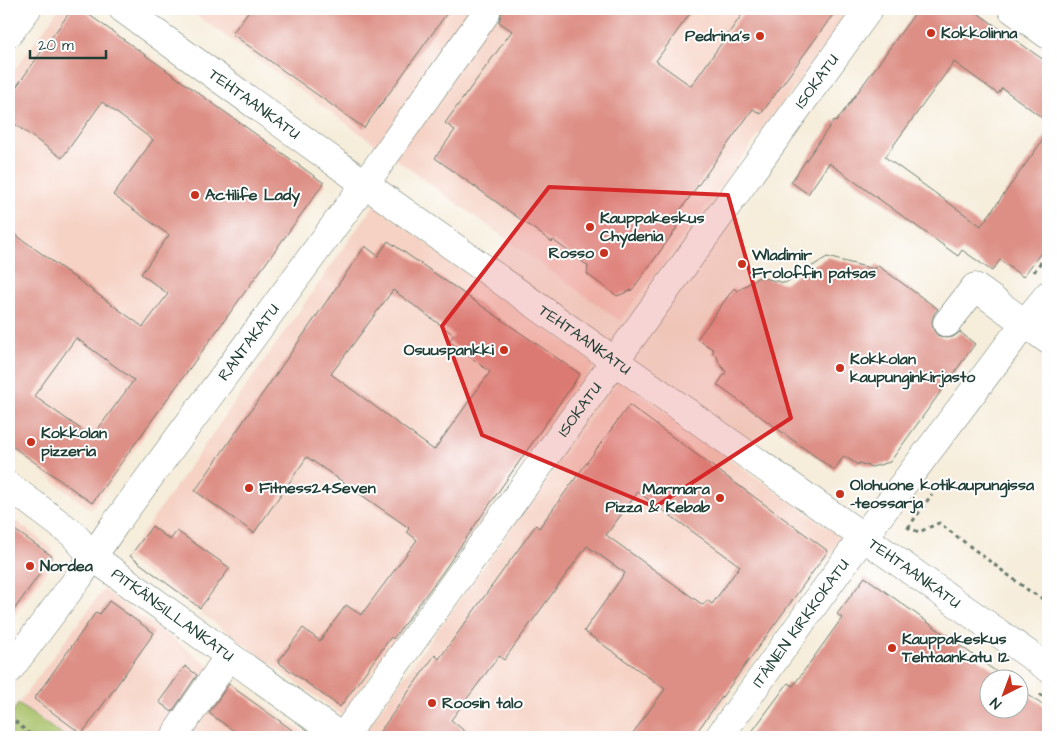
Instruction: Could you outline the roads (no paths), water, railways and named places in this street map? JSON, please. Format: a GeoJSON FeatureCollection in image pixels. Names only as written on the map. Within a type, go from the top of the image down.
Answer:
{"type":"FeatureCollection","features":[{"type":"Feature","properties":{"kind":"street"},"geometry":{"type":"LineString","coordinates":[[9,33],[27,9]]}},
{"type":"Feature","properties":{"kind":"street","name":"TEHTAANKATU"},"geometry":{"type":"LineString","coordinates":[[122,9],[365,184],[1048,668]]}},
{"type":"Feature","properties":{"kind":"street","name":"ISOKATU"},"geometry":{"type":"LineString","coordinates":[[342,737],[869,9]]}},
{"type":"Feature","properties":{"kind":"street"},"geometry":{"type":"LineString","coordinates":[[1012,9],[1048,35]]}},
{"type":"Feature","properties":{"kind":"street","name":"RANTAKATU"},"geometry":{"type":"LineString","coordinates":[[9,670],[79,577],[127,508],[365,184],[486,13]]}},
{"type":"Feature","properties":{"kind":"street"},"geometry":{"type":"LineString","coordinates":[[947,323],[975,287],[1048,340]]}},
{"type":"Feature","properties":{"kind":"street","name":"ITÄINEN KIRKKOKATU"},"geometry":{"type":"LineString","coordinates":[[719,737],[864,536],[1048,295]]}},
{"type":"Feature","properties":{"kind":"street","name":"PITKÄNSILLANKATU"},"geometry":{"type":"LineString","coordinates":[[9,486],[74,534],[92,557],[342,737]]}},
{"type":"Feature","properties":{"kind":"street"},"geometry":{"type":"LineString","coordinates":[[177,732],[229,656]]}},
{"type":"Feature","properties":{"kind":"place","name":"Kokkolinna"},"geometry":{"type":"Point","coordinates":[931,33]}},
{"type":"Feature","properties":{"kind":"place","name":"Pedrina's"},"geometry":{"type":"Point","coordinates":[760,36]}},
{"type":"Feature","properties":{"kind":"place","name":"Actilife Lady"},"geometry":{"type":"Point","coordinates":[195,195]}},
{"type":"Feature","properties":{"kind":"place","name":"Kauppakeskus Chydenia"},"geometry":{"type":"Point","coordinates":[590,227]}},
{"type":"Feature","properties":{"kind":"place","name":"Rosso"},"geometry":{"type":"Point","coordinates":[604,253]}},
{"type":"Feature","properties":{"kind":"place","name":"Wladimir Froloffin patsas"},"geometry":{"type":"Point","coordinates":[742,264]}},
{"type":"Feature","properties":{"kind":"place","name":"Osuuspankki"},"geometry":{"type":"Point","coordinates":[504,350]}},
{"type":"Feature","properties":{"kind":"place","name":"Kokkolan kaupunginkirjasto"},"geometry":{"type":"Point","coordinates":[840,368]}},
{"type":"Feature","properties":{"kind":"place","name":"Kokkolan pizzeria"},"geometry":{"type":"Point","coordinates":[31,442]}},
{"type":"Feature","properties":{"kind":"place","name":"Fitness24Seven"},"geometry":{"type":"Point","coordinates":[249,488]}},
{"type":"Feature","properties":{"kind":"place","name":"Olohuone kotikaupungissa -teossarja"},"geometry":{"type":"Point","coordinates":[840,494]}},
{"type":"Feature","properties":{"kind":"place","name":"Marmara Pizza & Kebab"},"geometry":{"type":"Point","coordinates":[720,498]}},
{"type":"Feature","properties":{"kind":"place","name":"Nordea"},"geometry":{"type":"Point","coordinates":[30,566]}},
{"type":"Feature","properties":{"kind":"place","name":"Kauppakeskus Tehtaankatu 12"},"geometry":{"type":"Point","coordinates":[892,648]}},
{"type":"Feature","properties":{"kind":"place","name":"Roosin talo"},"geometry":{"type":"Point","coordinates":[432,703]}}]}
